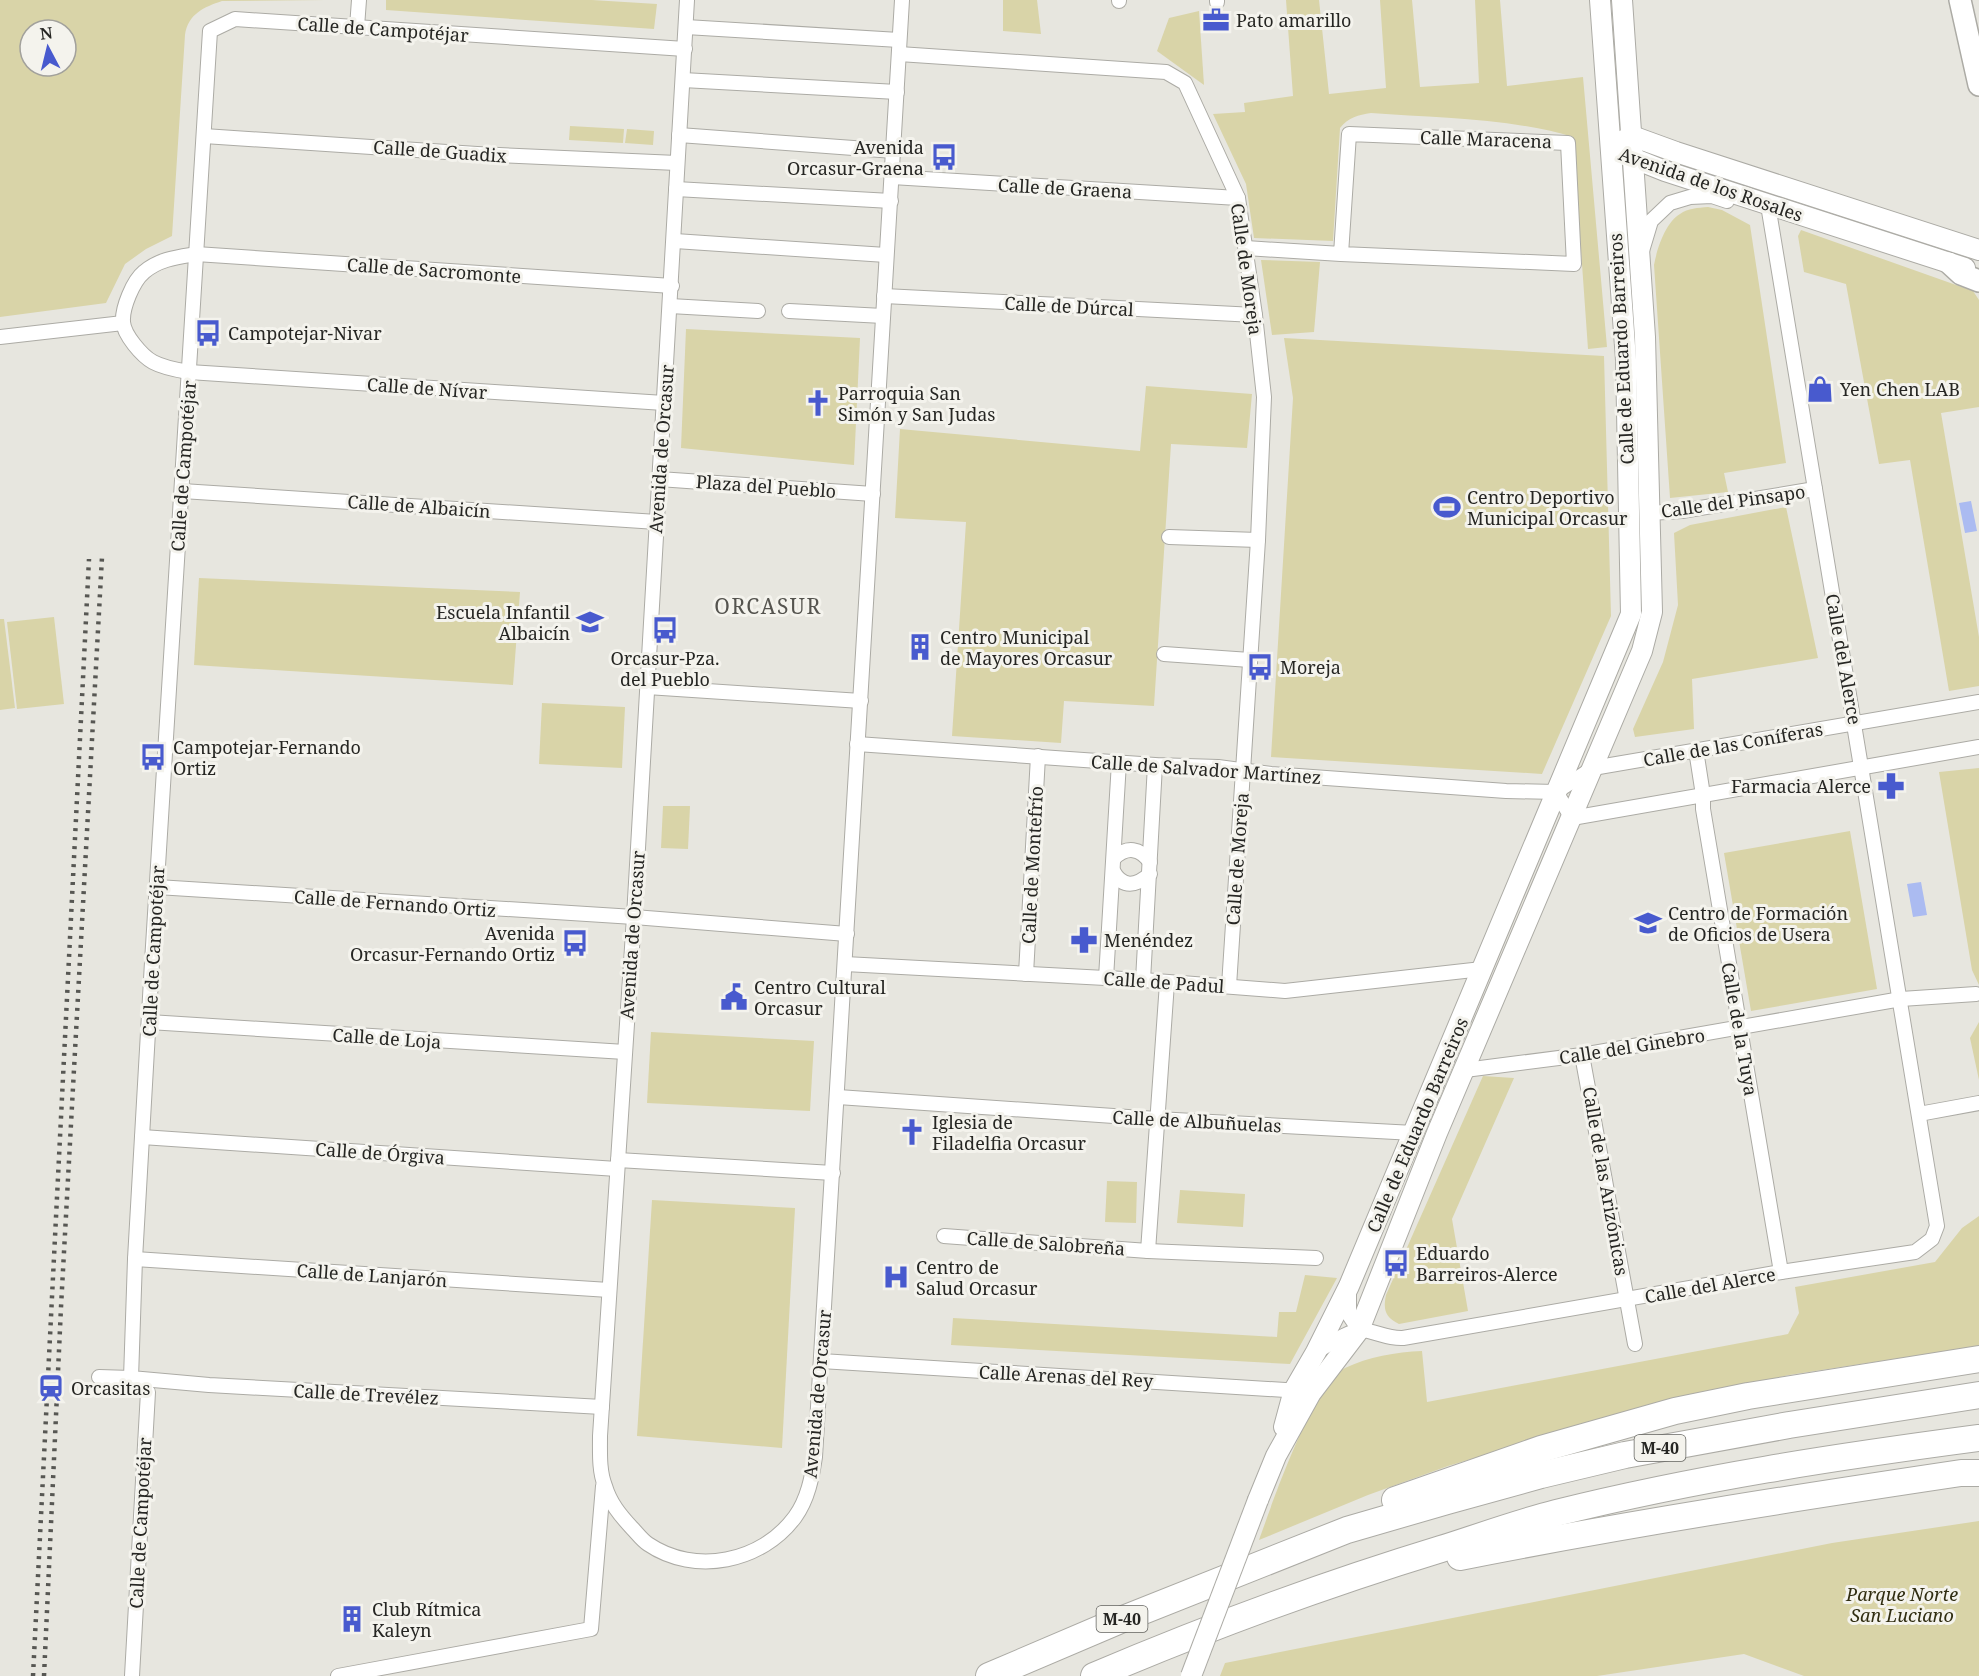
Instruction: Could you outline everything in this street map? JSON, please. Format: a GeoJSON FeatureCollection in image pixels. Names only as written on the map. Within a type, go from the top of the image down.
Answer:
{"type":"FeatureCollection","features":[{"type":"Feature","properties":{"kind":"highway"},"geometry":{"type":"LineString","coordinates":[[1347,1530],[1398,1498],[1541,1449],[1675,1411],[1748,1396],[1979,1359]]}},
{"type":"Feature","properties":{"kind":"highway","name":"M-40"},"geometry":{"type":"LineString","coordinates":[[989,1676],[1118,1621],[1347,1530],[1541,1474],[1624,1455],[1789,1425],[1979,1395]]}},
{"type":"Feature","properties":{"kind":"highway","name":"M-40"},"geometry":{"type":"LineString","coordinates":[[1094,1676],[1198,1633],[1392,1564],[1553,1514],[1692,1482],[1832,1457],[1979,1438]]}},
{"type":"Feature","properties":{"kind":"highway"},"geometry":{"type":"LineString","coordinates":[[1392,1564],[1434,1563],[1550,1540],[1808,1496],[1961,1473],[1979,1473]]}},
{"type":"Feature","properties":{"kind":"main road"},"geometry":{"type":"LineString","coordinates":[[1960,0],[1979,85]]}},
{"type":"Feature","properties":{"kind":"main road"},"geometry":{"type":"LineString","coordinates":[[1949,263],[1960,274],[1979,281]]}},
{"type":"Feature","properties":{"kind":"street"},"geometry":{"type":"LineString","coordinates":[[357,27],[359,0]]}},
{"type":"Feature","properties":{"kind":"street","name":"Avenida de Orcasur"},"geometry":{"type":"LineString","coordinates":[[687,0],[648,687],[600,1436],[604,1484],[611,1502],[622,1517],[648,1544],[664,1552],[697,1562],[723,1561],[748,1554],[773,1539],[796,1516],[806,1496],[815,1457],[902,0]]}},
{"type":"Feature","properties":{"kind":"street","name":"Calle de Eduardo Barreiros"},"geometry":{"type":"LineString","coordinates":[[1191,1676],[1316,1352],[1349,1286],[1631,614],[1626,360],[1600,0]]}},
{"type":"Feature","properties":{"kind":"street","name":"Calle de Eduardo Barreiros"},"geometry":{"type":"LineString","coordinates":[[1302,1392],[1359,1330],[1437,1133],[1642,651],[1652,612],[1645,337],[1622,0]]}},
{"type":"Feature","properties":{"kind":"street","name":"Calle de Campotéjar"},"geometry":{"type":"LineString","coordinates":[[132,1676],[147,1392],[130,1378],[135,1259],[210,31],[235,19],[684,49]]}},
{"type":"Feature","properties":{"kind":"street"},"geometry":{"type":"LineString","coordinates":[[686,27],[899,40]]}},
{"type":"Feature","properties":{"kind":"street","name":"Calle de Moreja"},"geometry":{"type":"LineString","coordinates":[[899,54],[1166,72],[1185,83],[1238,198],[1264,397],[1258,540],[1229,986]]}},
{"type":"Feature","properties":{"kind":"street"},"geometry":{"type":"LineString","coordinates":[[683,80],[897,92]]}},
{"type":"Feature","properties":{"kind":"street","name":"Calle Maracena"},"geometry":{"type":"LineString","coordinates":[[1246,248],[1341,254],[1574,264],[1568,143],[1349,134],[1341,254]]}},
{"type":"Feature","properties":{"kind":"street"},"geometry":{"type":"LineString","coordinates":[[679,135],[894,151]]}},
{"type":"Feature","properties":{"kind":"street","name":"Calle de Guadix"},"geometry":{"type":"LineString","coordinates":[[204,136],[477,154],[677,163]]}},
{"type":"Feature","properties":{"kind":"street","name":"Avenida de los Rosales"},"geometry":{"type":"LineString","coordinates":[[1609,148],[1632,136],[1979,250]]}},
{"type":"Feature","properties":{"kind":"street","name":"Avenida de los Rosales"},"geometry":{"type":"LineString","coordinates":[[1609,148],[1634,159],[1759,202],[1979,273]]}},
{"type":"Feature","properties":{"kind":"street","name":"Calle de Graena"},"geometry":{"type":"LineString","coordinates":[[892,177],[1238,198]]}},
{"type":"Feature","properties":{"kind":"street"},"geometry":{"type":"LineString","coordinates":[[676,189],[891,201]]}},
{"type":"Feature","properties":{"kind":"street"},"geometry":{"type":"LineString","coordinates":[[1640,258],[1651,221],[1670,203],[1690,196],[1712,196],[1743,206],[1759,202]]}},
{"type":"Feature","properties":{"kind":"street","name":"Calle del Alerce"},"geometry":{"type":"LineString","coordinates":[[1359,1330],[1392,1338],[1403,1338],[1781,1272],[1915,1252],[1932,1239],[1937,1226],[1815,489],[1759,202]]}},
{"type":"Feature","properties":{"kind":"street"},"geometry":{"type":"LineString","coordinates":[[675,241],[886,255]]}},
{"type":"Feature","properties":{"kind":"street","name":"Calle de Sacromonte"},"geometry":{"type":"LineString","coordinates":[[123,323],[127,301],[134,284],[144,272],[159,262],[196,254],[672,286]]}},
{"type":"Feature","properties":{"kind":"street","name":"Calle de Dúrcal"},"geometry":{"type":"LineString","coordinates":[[884,296],[1255,315]]}},
{"type":"Feature","properties":{"kind":"street"},"geometry":{"type":"LineString","coordinates":[[670,306],[758,311]]}},
{"type":"Feature","properties":{"kind":"street"},"geometry":{"type":"LineString","coordinates":[[789,311],[883,316]]}},
{"type":"Feature","properties":{"kind":"street"},"geometry":{"type":"LineString","coordinates":[[0,337],[123,323]]}},
{"type":"Feature","properties":{"kind":"street","name":"Calle de Nívar"},"geometry":{"type":"LineString","coordinates":[[123,323],[141,353],[153,362],[189,372],[664,403]]}},
{"type":"Feature","properties":{"kind":"street","name":"Plaza del Pueblo"},"geometry":{"type":"LineString","coordinates":[[660,478],[873,494]]}},
{"type":"Feature","properties":{"kind":"street","name":"Calle del Pinsapo"},"geometry":{"type":"LineString","coordinates":[[1650,513],[1682,511],[1815,489]]}},
{"type":"Feature","properties":{"kind":"street","name":"Calle de Albaicín"},"geometry":{"type":"LineString","coordinates":[[182,491],[657,522]]}},
{"type":"Feature","properties":{"kind":"street"},"geometry":{"type":"LineString","coordinates":[[1168,537],[1258,540]]}},
{"type":"Feature","properties":{"kind":"street"},"geometry":{"type":"LineString","coordinates":[[1164,654],[1250,660]]}},
{"type":"Feature","properties":{"kind":"street"},"geometry":{"type":"LineString","coordinates":[[648,687],[861,701]]}},
{"type":"Feature","properties":{"kind":"street","name":"Calle de las Coníferas"},"geometry":{"type":"LineString","coordinates":[[1593,768],[1979,702]]}},
{"type":"Feature","properties":{"kind":"street","name":"Calle de Salvador Martínez"},"geometry":{"type":"LineString","coordinates":[[857,744],[1243,769],[1271,774],[1506,791],[1556,792]]}},
{"type":"Feature","properties":{"kind":"street"},"geometry":{"type":"LineString","coordinates":[[1593,768],[1556,792],[1572,818],[1979,747]]}},
{"type":"Feature","properties":{"kind":"street","name":"Calle de la Tuya"},"geometry":{"type":"LineString","coordinates":[[1696,750],[1703,809],[1781,1272]]}},
{"type":"Feature","properties":{"kind":"street","name":"Calle de Montefrío"},"geometry":{"type":"LineString","coordinates":[[1026,974],[1038,756]]}},
{"type":"Feature","properties":{"kind":"street"},"geometry":{"type":"LineString","coordinates":[[1106,978],[1119,762]]}},
{"type":"Feature","properties":{"kind":"street"},"geometry":{"type":"LineString","coordinates":[[1143,980],[1155,765]]}},
{"type":"Feature","properties":{"kind":"street"},"geometry":{"type":"LineString","coordinates":[[1131,849],[1142,853],[1150,868],[1139,882],[1128,884],[1118,879],[1113,865],[1120,852],[1131,849]]}},
{"type":"Feature","properties":{"kind":"street","name":"Calle de Fernando Ortiz"},"geometry":{"type":"LineString","coordinates":[[157,887],[634,917]]}},
{"type":"Feature","properties":{"kind":"street"},"geometry":{"type":"LineString","coordinates":[[634,917],[847,934]]}},
{"type":"Feature","properties":{"kind":"street","name":"Calle de Padul"},"geometry":{"type":"LineString","coordinates":[[845,964],[1143,980],[1285,991],[1482,969]]}},
{"type":"Feature","properties":{"kind":"street","name":"Calle de Salobreña"},"geometry":{"type":"LineString","coordinates":[[1148,1251],[1167,983]]}},
{"type":"Feature","properties":{"kind":"street","name":"Calle del Ginebro"},"geometry":{"type":"LineString","coordinates":[[1465,1070],[1582,1055],[1901,999],[1978,994]]}},
{"type":"Feature","properties":{"kind":"street","name":"Calle de Loja"},"geometry":{"type":"LineString","coordinates":[[149,1023],[625,1052]]}},
{"type":"Feature","properties":{"kind":"street","name":"Calle de las Arizónicas"},"geometry":{"type":"LineString","coordinates":[[1582,1055],[1635,1344]]}},
{"type":"Feature","properties":{"kind":"street","name":"Calle de Albuñuelas"},"geometry":{"type":"LineString","coordinates":[[838,1097],[1157,1119],[1413,1133]]}},
{"type":"Feature","properties":{"kind":"street"},"geometry":{"type":"LineString","coordinates":[[1919,1114],[1979,1103]]}},
{"type":"Feature","properties":{"kind":"street","name":"Calle de Órgiva"},"geometry":{"type":"LineString","coordinates":[[142,1137],[618,1165],[833,1173]]}},
{"type":"Feature","properties":{"kind":"street","name":"Calle de Salobreña"},"geometry":{"type":"LineString","coordinates":[[944,1236],[1148,1251],[1316,1258]]}},
{"type":"Feature","properties":{"kind":"street","name":"Calle de Lanjarón"},"geometry":{"type":"LineString","coordinates":[[135,1259],[609,1290]]}},
{"type":"Feature","properties":{"kind":"street"},"geometry":{"type":"LineString","coordinates":[[1316,1352],[1341,1337],[1359,1330],[1349,1316],[1349,1286]]}},
{"type":"Feature","properties":{"kind":"street","name":"Calle Arenas del Rey"},"geometry":{"type":"LineString","coordinates":[[821,1361],[1302,1392]]}},
{"type":"Feature","properties":{"kind":"street"},"geometry":{"type":"LineString","coordinates":[[99,1377],[130,1378]]}},
{"type":"Feature","properties":{"kind":"street","name":"Calle de Trevélez"},"geometry":{"type":"LineString","coordinates":[[130,1378],[209,1385],[602,1407]]}},
{"type":"Feature","properties":{"kind":"street"},"geometry":{"type":"LineString","coordinates":[[338,1676],[591,1629],[604,1484]]}},
{"type":"Feature","properties":{"kind":"green space"},"geometry":{"type":"Polygon","coordinates":[[[0,0],[326,0],[222,1],[203,9],[193,17],[185,35],[172,236],[146,249],[125,264],[106,303],[0,317],[0,0]]]}},
{"type":"Feature","properties":{"kind":"green space"},"geometry":{"type":"Polygon","coordinates":[[[386,0],[592,0],[657,4],[654,29],[386,10],[386,0]]]}},
{"type":"Feature","properties":{"kind":"green space"},"geometry":{"type":"Polygon","coordinates":[[[1003,0],[1037,0],[1041,34],[1003,31],[1003,0]]]}},
{"type":"Feature","properties":{"kind":"green space"},"geometry":{"type":"Polygon","coordinates":[[[1286,0],[1319,0],[1329,94],[1386,88],[1380,0],[1412,0],[1420,87],[1479,83],[1475,0],[1500,0],[1507,86],[1583,77],[1607,347],[1588,349],[1573,137],[1499,122],[1371,113],[1358,116],[1347,121],[1340,128],[1333,241],[1254,238],[1246,184],[1213,114],[1245,112],[1244,103],[1293,96],[1286,0]]]}},
{"type":"Feature","properties":{"kind":"green space"},"geometry":{"type":"Polygon","coordinates":[[[1199,11],[1204,85],[1157,51],[1169,18],[1199,11]]]}},
{"type":"Feature","properties":{"kind":"green space"},"geometry":{"type":"Polygon","coordinates":[[[570,126],[624,129],[623,143],[569,140],[570,126]]]}},
{"type":"Feature","properties":{"kind":"green space"},"geometry":{"type":"Polygon","coordinates":[[[627,129],[654,131],[653,145],[625,143],[627,129]]]}},
{"type":"Feature","properties":{"kind":"green space"},"geometry":{"type":"Polygon","coordinates":[[[1708,207],[1722,210],[1750,225],[1786,463],[1724,473],[1728,492],[1670,498],[1654,265],[1663,237],[1675,218],[1686,211],[1708,207]]]}},
{"type":"Feature","properties":{"kind":"green space"},"geometry":{"type":"Polygon","coordinates":[[[1801,230],[1973,291],[1979,300],[1979,407],[1941,413],[1979,637],[1979,686],[1949,691],[1910,460],[1879,464],[1846,284],[1804,272],[1798,236],[1801,230]]]}},
{"type":"Feature","properties":{"kind":"green space"},"geometry":{"type":"Polygon","coordinates":[[[1261,260],[1320,262],[1314,332],[1272,335],[1261,260]]]}},
{"type":"Feature","properties":{"kind":"green space"},"geometry":{"type":"Polygon","coordinates":[[[686,329],[860,338],[854,465],[681,448],[686,329]]]}},
{"type":"Feature","properties":{"kind":"green space","name":"Centro Deportivo Municipal Orcasur"},"geometry":{"type":"Polygon","coordinates":[[[1284,338],[1604,356],[1611,616],[1542,774],[1271,757],[1293,398],[1284,338]]]}},
{"type":"Feature","properties":{"kind":"green space"},"geometry":{"type":"Polygon","coordinates":[[[1146,386],[1252,394],[1247,448],[1171,444],[1154,706],[1064,701],[1061,743],[952,736],[966,522],[895,518],[900,429],[1140,451],[1146,386]]]}},
{"type":"Feature","properties":{"kind":"green space"},"geometry":{"type":"Polygon","coordinates":[[[1786,507],[1818,658],[1692,679],[1694,729],[1635,737],[1633,729],[1663,662],[1678,605],[1674,533],[1690,525],[1786,507]]]}},
{"type":"Feature","properties":{"kind":"green space"},"geometry":{"type":"Polygon","coordinates":[[[199,578],[520,592],[513,685],[194,665],[199,578]]]}},
{"type":"Feature","properties":{"kind":"green space"},"geometry":{"type":"Polygon","coordinates":[[[54,617],[64,704],[17,709],[7,622],[54,617]]]}},
{"type":"Feature","properties":{"kind":"green space"},"geometry":{"type":"Polygon","coordinates":[[[0,619],[4,619],[15,708],[0,710],[0,619]]]}},
{"type":"Feature","properties":{"kind":"green space"},"geometry":{"type":"Polygon","coordinates":[[[542,703],[625,707],[622,768],[539,764],[542,703]]]}},
{"type":"Feature","properties":{"kind":"green space"},"geometry":{"type":"Polygon","coordinates":[[[1979,768],[1979,985],[1972,970],[1939,772],[1979,768]]]}},
{"type":"Feature","properties":{"kind":"green space"},"geometry":{"type":"Polygon","coordinates":[[[663,806],[690,806],[688,849],[661,848],[663,806]]]}},
{"type":"Feature","properties":{"kind":"green space"},"geometry":{"type":"Polygon","coordinates":[[[1850,831],[1877,989],[1751,1011],[1724,853],[1850,831]]]}},
{"type":"Feature","properties":{"kind":"green space"},"geometry":{"type":"Polygon","coordinates":[[[1979,1022],[1979,1080],[1970,1038],[1979,1022]]]}},
{"type":"Feature","properties":{"kind":"green space"},"geometry":{"type":"Polygon","coordinates":[[[651,1032],[814,1041],[810,1111],[647,1103],[651,1032]]]}},
{"type":"Feature","properties":{"kind":"green space"},"geometry":{"type":"Polygon","coordinates":[[[1483,1076],[1514,1078],[1452,1219],[1468,1311],[1399,1324],[1386,1312],[1386,1295],[1483,1076]]]}},
{"type":"Feature","properties":{"kind":"green space"},"geometry":{"type":"Polygon","coordinates":[[[1107,1181],[1137,1182],[1136,1223],[1105,1222],[1107,1181]]]}},
{"type":"Feature","properties":{"kind":"green space"},"geometry":{"type":"Polygon","coordinates":[[[1180,1190],[1245,1194],[1243,1227],[1177,1223],[1180,1190]]]}},
{"type":"Feature","properties":{"kind":"green space"},"geometry":{"type":"Polygon","coordinates":[[[652,1200],[795,1208],[782,1448],[637,1436],[652,1200]]]}},
{"type":"Feature","properties":{"kind":"green space"},"geometry":{"type":"Polygon","coordinates":[[[1979,1216],[1979,1346],[1789,1375],[1648,1406],[1448,1466],[1368,1495],[1259,1540],[1283,1474],[1307,1420],[1333,1379],[1345,1368],[1382,1356],[1422,1351],[1427,1402],[1788,1334],[1799,1313],[1795,1287],[1935,1262],[1962,1228],[1979,1216]]]}},
{"type":"Feature","properties":{"kind":"green space"},"geometry":{"type":"Polygon","coordinates":[[[1305,1275],[1337,1278],[1290,1364],[951,1345],[953,1318],[1277,1337],[1279,1312],[1296,1312],[1305,1275]]]}},
{"type":"Feature","properties":{"kind":"green space","name":"Parque Norte San Luciano"},"geometry":{"type":"Polygon","coordinates":[[[1979,1521],[1979,1676],[1804,1676],[1744,1654],[1597,1676],[1220,1676],[1225,1663],[1832,1543],[1979,1521]]]}},
{"type":"Feature","properties":{"kind":"water"},"geometry":{"type":"Polygon","coordinates":[[[1971,501],[1977,531],[1965,533],[1959,503],[1971,501]]]}},
{"type":"Feature","properties":{"kind":"water"},"geometry":{"type":"Polygon","coordinates":[[[1921,882],[1927,915],[1913,917],[1907,884],[1921,882]]]}},
{"type":"Feature","properties":{"kind":"railway"},"geometry":{"type":"LineString","coordinates":[[44,1676],[61,1307],[102,557]]}},
{"type":"Feature","properties":{"kind":"railway"},"geometry":{"type":"LineString","coordinates":[[33,1676],[89,559]]}},
{"type":"Feature","properties":{"kind":"place","name":"Pato amarillo"},"geometry":{"type":"Point","coordinates":[1216,20]}},
{"type":"Feature","properties":{"kind":"place","name":"Avenida Orcasur-Graena"},"geometry":{"type":"Point","coordinates":[944,157]}},
{"type":"Feature","properties":{"kind":"place","name":"Campotejar-Nivar"},"geometry":{"type":"Point","coordinates":[208,333]}},
{"type":"Feature","properties":{"kind":"place","name":"Yen Chen LAB"},"geometry":{"type":"Point","coordinates":[1820,389]}},
{"type":"Feature","properties":{"kind":"place","name":"Parroquia San Simón y San Judas"},"geometry":{"type":"Point","coordinates":[818,403]}},
{"type":"Feature","properties":{"kind":"place","name":"Centro Deportivo Municipal Orcasur"},"geometry":{"type":"Point","coordinates":[1447,507]}},
{"type":"Feature","properties":{"kind":"place","name":"Escuela Infantil Albaicín"},"geometry":{"type":"Point","coordinates":[590,622]}},
{"type":"Feature","properties":{"kind":"place","name":"Orcasur-Pza. del Pueblo"},"geometry":{"type":"Point","coordinates":[665,630]}},
{"type":"Feature","properties":{"kind":"place","name":"Centro Municipal de Mayores Orcasur"},"geometry":{"type":"Point","coordinates":[920,647]}},
{"type":"Feature","properties":{"kind":"place","name":"Moreja"},"geometry":{"type":"Point","coordinates":[1260,667]}},
{"type":"Feature","properties":{"kind":"place","name":"Campotejar-Fernando Ortiz"},"geometry":{"type":"Point","coordinates":[153,757]}},
{"type":"Feature","properties":{"kind":"place","name":"Farmacia Alerce"},"geometry":{"type":"Point","coordinates":[1891,786]}},
{"type":"Feature","properties":{"kind":"place","name":"Centro de Formación de Oficios de Usera"},"geometry":{"type":"Point","coordinates":[1648,923]}},
{"type":"Feature","properties":{"kind":"place","name":"Menéndez"},"geometry":{"type":"Point","coordinates":[1084,940]}},
{"type":"Feature","properties":{"kind":"place","name":"Avenida Orcasur-Fernando Ortiz"},"geometry":{"type":"Point","coordinates":[575,943]}},
{"type":"Feature","properties":{"kind":"place","name":"Centro Cultural Orcasur"},"geometry":{"type":"Point","coordinates":[734,997]}},
{"type":"Feature","properties":{"kind":"place","name":"Iglesia de Filadelfia Orcasur"},"geometry":{"type":"Point","coordinates":[912,1132]}},
{"type":"Feature","properties":{"kind":"place","name":"Eduardo Barreiros-Alerce"},"geometry":{"type":"Point","coordinates":[1396,1263]}},
{"type":"Feature","properties":{"kind":"place","name":"Centro de Salud Orcasur"},"geometry":{"type":"Point","coordinates":[896,1277]}},
{"type":"Feature","properties":{"kind":"place","name":"Orcasitas"},"geometry":{"type":"Point","coordinates":[51,1388]}},
{"type":"Feature","properties":{"kind":"place","name":"Club Rítmica Kaleyn"},"geometry":{"type":"Point","coordinates":[352,1619]}},
{"type":"Feature","properties":{"kind":"district","name":"ORCASUR"},"geometry":{"type":"Point","coordinates":[768,606]}}]}
